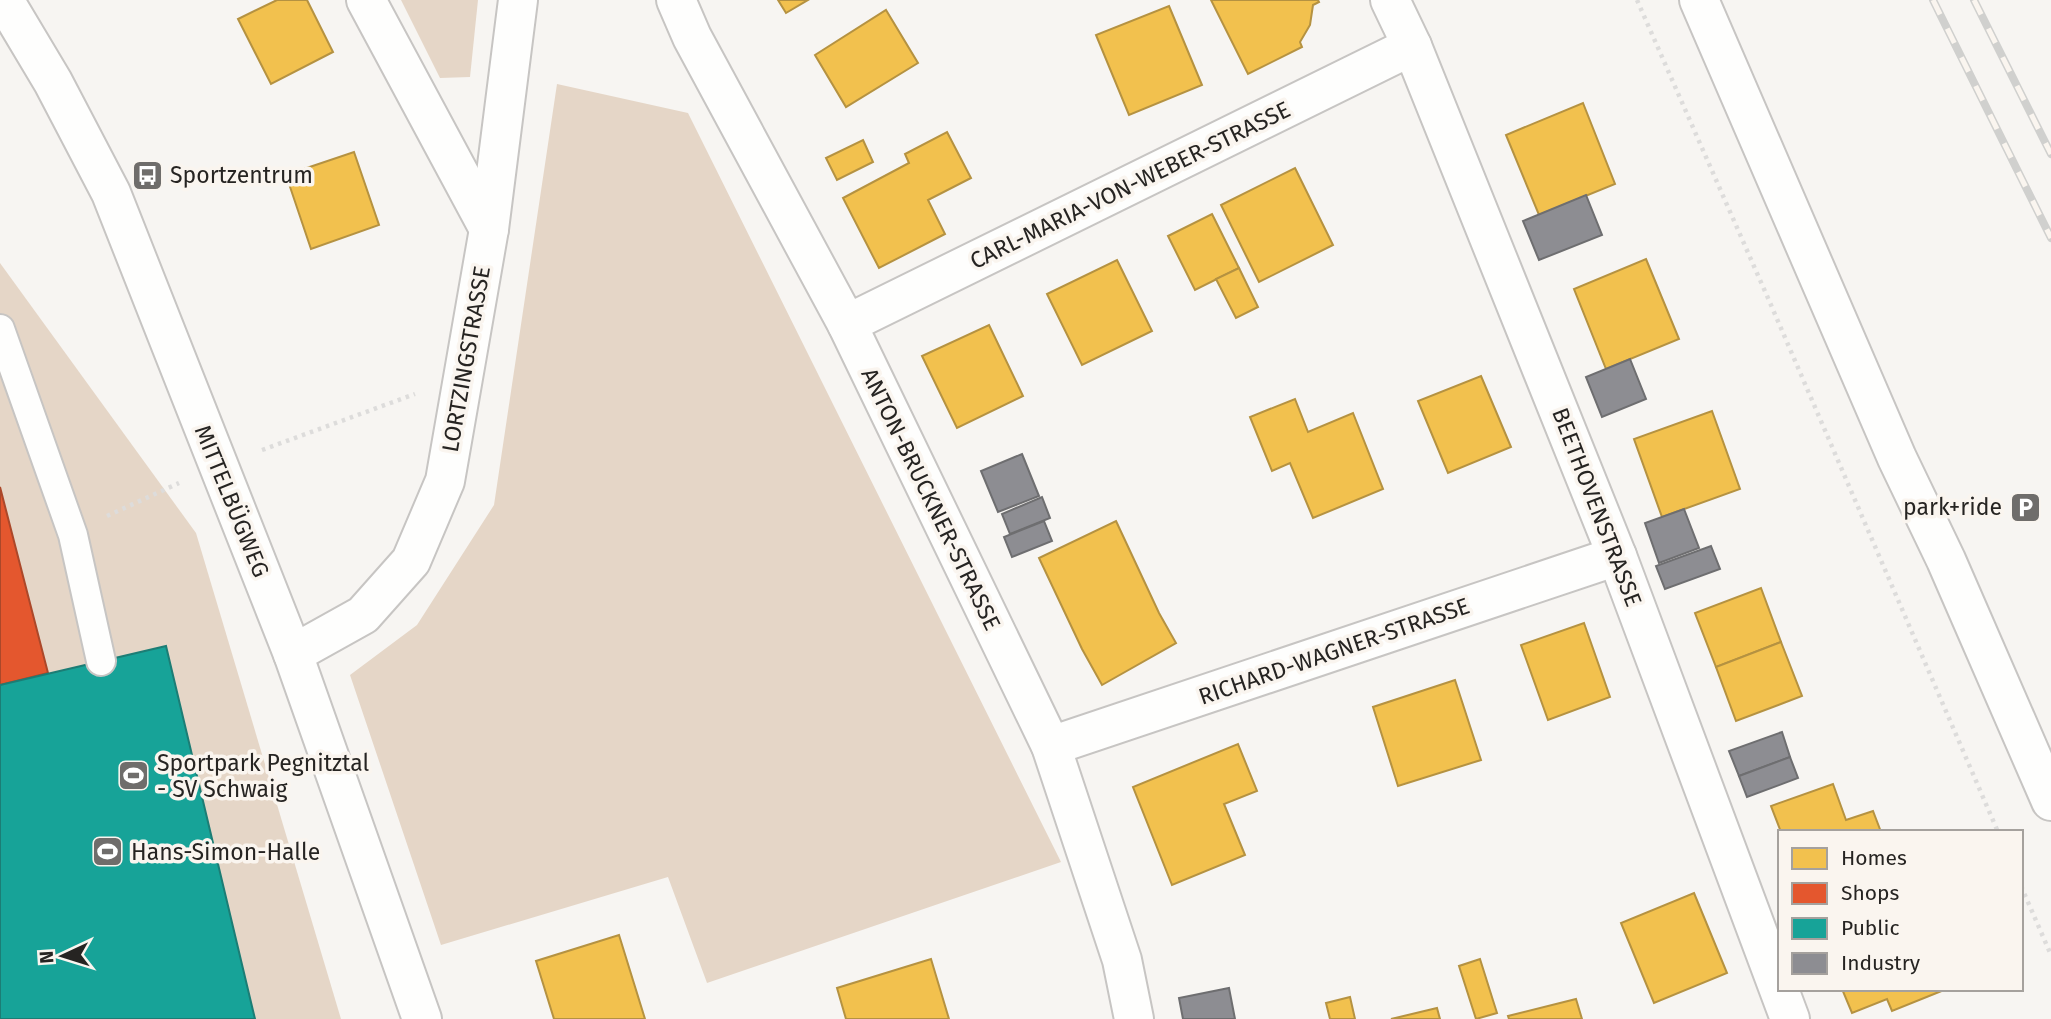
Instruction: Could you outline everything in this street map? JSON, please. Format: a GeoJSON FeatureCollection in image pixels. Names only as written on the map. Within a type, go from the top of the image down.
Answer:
{"type":"FeatureCollection","features":[{"type":"Feature","properties":{"kind":"street","name":"MITTELBÜGWEG"},"geometry":{"type":"LineString","coordinates":[[4,0],[53,82],[111,193],[293,654],[422,1019]]}},
{"type":"Feature","properties":{"kind":"street"},"geometry":{"type":"LineString","coordinates":[[366,0],[489,229]]}},
{"type":"Feature","properties":{"kind":"street","name":"LORTZINGSTRASSE"},"geometry":{"type":"LineString","coordinates":[[293,654],[363,615],[411,561],[445,481],[489,229],[518,0]]}},
{"type":"Feature","properties":{"kind":"street","name":"ANTON-BRUCKNER-STRASSE"},"geometry":{"type":"LineString","coordinates":[[676,0],[692,37],[847,324],[1051,746],[1122,960],[1134,1019]]}},
{"type":"Feature","properties":{"kind":"street","name":"BEETHOVENSTRASSE"},"geometry":{"type":"LineString","coordinates":[[1391,0],[1412,46],[1617,556],[1778,987]]}},
{"type":"Feature","properties":{"kind":"street"},"geometry":{"type":"LineString","coordinates":[[1699,0],[1897,458],[1946,560],[2051,801]]}},
{"type":"Feature","properties":{"kind":"street","name":"CARL-MARIA-VON-WEBER-STRASSE"},"geometry":{"type":"LineString","coordinates":[[847,324],[1412,46]]}},
{"type":"Feature","properties":{"kind":"street","name":"RICHARD-WAGNER-STRASSE"},"geometry":{"type":"LineString","coordinates":[[1051,746],[1617,556]]}},
{"type":"Feature","properties":{"kind":"street","name":"BEETHOVENSTRASSE"},"geometry":{"type":"LineString","coordinates":[[1780,991],[1790,1019]]}},
{"type":"Feature","properties":{"kind":"lane"},"geometry":{"type":"LineString","coordinates":[[0,329],[73,535],[101,661]]}},
{"type":"Feature","properties":{"kind":"path"},"geometry":{"type":"LineString","coordinates":[[1637,0],[1772,305],[1997,830]]}},
{"type":"Feature","properties":{"kind":"path"},"geometry":{"type":"LineString","coordinates":[[218,466],[463,376]]}},
{"type":"Feature","properties":{"kind":"path"},"geometry":{"type":"LineString","coordinates":[[2023,891],[2051,955]]}},
{"type":"Feature","properties":{"kind":"shaded area"},"geometry":{"type":"Polygon","coordinates":[[[401,0],[478,0],[470,77],[440,78],[401,0]]]}},
{"type":"Feature","properties":{"kind":"shaded area"},"geometry":{"type":"Polygon","coordinates":[[[557,84],[688,113],[1061,862],[707,983],[668,877],[441,945],[350,675],[417,625],[494,505],[557,84]]]}},
{"type":"Feature","properties":{"kind":"shaded area","name":"Sportpark Pegnitztal - SV Schwaig"},"geometry":{"type":"Polygon","coordinates":[[[0,263],[196,533],[341,1019],[0,1019],[0,263]]]}},
{"type":"Feature","properties":{"kind":"building: Homes"},"geometry":{"type":"Polygon","coordinates":[[[277,0],[307,0],[333,52],[271,84],[238,19],[277,0]]]}},
{"type":"Feature","properties":{"kind":"building: Homes"},"geometry":{"type":"Polygon","coordinates":[[[778,0],[808,0],[786,13],[778,0]]]}},
{"type":"Feature","properties":{"kind":"building: Homes"},"geometry":{"type":"Polygon","coordinates":[[[1211,0],[1319,2],[1313,5],[1310,25],[1300,42],[1302,47],[1248,74],[1211,0]]]}},
{"type":"Feature","properties":{"kind":"building: Homes"},"geometry":{"type":"Polygon","coordinates":[[[1169,6],[1202,85],[1129,115],[1096,35],[1169,6]]]}},
{"type":"Feature","properties":{"kind":"building: Homes"},"geometry":{"type":"Polygon","coordinates":[[[886,10],[918,63],[846,107],[815,55],[886,10]]]}},
{"type":"Feature","properties":{"kind":"building: Homes"},"geometry":{"type":"Polygon","coordinates":[[[1583,103],[1615,184],[1539,215],[1506,135],[1583,103]]]}},
{"type":"Feature","properties":{"kind":"building: Homes"},"geometry":{"type":"Polygon","coordinates":[[[947,132],[971,178],[928,200],[945,234],[879,268],[843,198],[909,163],[905,154],[947,132]]]}},
{"type":"Feature","properties":{"kind":"building: Homes"},"geometry":{"type":"Polygon","coordinates":[[[863,140],[873,162],[837,180],[826,158],[863,140]]]}},
{"type":"Feature","properties":{"kind":"building: Homes"},"geometry":{"type":"Polygon","coordinates":[[[354,152],[379,225],[311,249],[286,175],[354,152]]]}},
{"type":"Feature","properties":{"kind":"building: Homes"},"geometry":{"type":"Polygon","coordinates":[[[1295,168],[1333,245],[1259,282],[1221,205],[1295,168]]]}},
{"type":"Feature","properties":{"kind":"building: Homes"},"geometry":{"type":"Polygon","coordinates":[[[1212,214],[1239,268],[1195,290],[1168,236],[1212,214]]]}},
{"type":"Feature","properties":{"kind":"building: Homes"},"geometry":{"type":"Polygon","coordinates":[[[1646,259],[1679,339],[1606,369],[1574,289],[1646,259]]]}},
{"type":"Feature","properties":{"kind":"building: Homes"},"geometry":{"type":"Polygon","coordinates":[[[1117,260],[1152,331],[1082,365],[1047,294],[1117,260]]]}},
{"type":"Feature","properties":{"kind":"building: Homes"},"geometry":{"type":"Polygon","coordinates":[[[1239,268],[1258,307],[1236,318],[1216,279],[1239,268]]]}},
{"type":"Feature","properties":{"kind":"building: Homes"},"geometry":{"type":"Polygon","coordinates":[[[989,325],[1023,396],[957,428],[922,356],[989,325]]]}},
{"type":"Feature","properties":{"kind":"building: Homes"},"geometry":{"type":"Polygon","coordinates":[[[1481,376],[1511,447],[1448,473],[1418,401],[1481,376]]]}},
{"type":"Feature","properties":{"kind":"building: Homes"},"geometry":{"type":"Polygon","coordinates":[[[1295,399],[1308,432],[1353,413],[1383,489],[1313,518],[1290,463],[1272,471],[1250,417],[1295,399]]]}},
{"type":"Feature","properties":{"kind":"building: Homes"},"geometry":{"type":"Polygon","coordinates":[[[1712,411],[1740,489],[1662,517],[1634,439],[1712,411]]]}},
{"type":"Feature","properties":{"kind":"building: Homes"},"geometry":{"type":"Polygon","coordinates":[[[1116,521],[1176,643],[1102,685],[1039,558],[1116,521]]]}},
{"type":"Feature","properties":{"kind":"building: Homes"},"geometry":{"type":"Polygon","coordinates":[[[1761,588],[1781,642],[1716,667],[1695,613],[1761,588]]]}},
{"type":"Feature","properties":{"kind":"building: Homes"},"geometry":{"type":"Polygon","coordinates":[[[1584,623],[1610,697],[1548,720],[1521,645],[1584,623]]]}},
{"type":"Feature","properties":{"kind":"building: Homes"},"geometry":{"type":"Polygon","coordinates":[[[1781,642],[1802,696],[1736,721],[1716,667],[1781,642]]]}},
{"type":"Feature","properties":{"kind":"building: Homes"},"geometry":{"type":"Polygon","coordinates":[[[1455,680],[1481,760],[1398,786],[1373,707],[1455,680]]]}},
{"type":"Feature","properties":{"kind":"building: Homes"},"geometry":{"type":"Polygon","coordinates":[[[1238,744],[1257,791],[1224,804],[1245,855],[1172,885],[1133,787],[1238,744]]]}},
{"type":"Feature","properties":{"kind":"building: Homes"},"geometry":{"type":"Polygon","coordinates":[[[1833,784],[1846,820],[1873,811],[1880,830],[1780,830],[1771,806],[1833,784]]]}},
{"type":"Feature","properties":{"kind":"building: Homes"},"geometry":{"type":"Polygon","coordinates":[[[1694,893],[1727,973],[1654,1003],[1621,923],[1694,893]]]}},
{"type":"Feature","properties":{"kind":"building: Homes"},"geometry":{"type":"Polygon","coordinates":[[[619,935],[645,1019],[554,1019],[536,961],[619,935]]]}},
{"type":"Feature","properties":{"kind":"building: Homes"},"geometry":{"type":"Polygon","coordinates":[[[931,959],[949,1019],[846,1019],[837,988],[931,959]]]}},
{"type":"Feature","properties":{"kind":"building: Homes"},"geometry":{"type":"Polygon","coordinates":[[[1480,959],[1497,1013],[1476,1019],[1459,966],[1480,959]]]}},
{"type":"Feature","properties":{"kind":"building: Homes"},"geometry":{"type":"Polygon","coordinates":[[[1843,991],[1942,991],[1892,1011],[1887,999],[1852,1013],[1843,991]]]}},
{"type":"Feature","properties":{"kind":"building: Homes"},"geometry":{"type":"Polygon","coordinates":[[[1350,997],[1355,1019],[1330,1019],[1326,1003],[1350,997]]]}},
{"type":"Feature","properties":{"kind":"building: Homes"},"geometry":{"type":"Polygon","coordinates":[[[1576,999],[1582,1019],[1509,1019],[1508,1016],[1576,999]]]}},
{"type":"Feature","properties":{"kind":"building: Homes"},"geometry":{"type":"Polygon","coordinates":[[[1437,1008],[1440,1019],[1391,1019],[1437,1008]]]}},
{"type":"Feature","properties":{"kind":"building: Shops"},"geometry":{"type":"Polygon","coordinates":[[[0,487],[48,673],[0,685],[0,487]]]}},
{"type":"Feature","properties":{"kind":"building: Public","name":"Hans-Simon-Halle"},"geometry":{"type":"Polygon","coordinates":[[[166,646],[255,1019],[0,1019],[0,685],[166,646]]]}},
{"type":"Feature","properties":{"kind":"building: Industry"},"geometry":{"type":"Polygon","coordinates":[[[1586,195],[1602,235],[1539,260],[1523,221],[1586,195]]]}},
{"type":"Feature","properties":{"kind":"building: Industry"},"geometry":{"type":"Polygon","coordinates":[[[1630,359],[1646,399],[1602,417],[1586,377],[1630,359]]]}},
{"type":"Feature","properties":{"kind":"building: Industry"},"geometry":{"type":"Polygon","coordinates":[[[1022,454],[1039,496],[998,512],[981,471],[1022,454]]]}},
{"type":"Feature","properties":{"kind":"building: Industry"},"geometry":{"type":"Polygon","coordinates":[[[1042,497],[1050,518],[1010,534],[1002,514],[1042,497]]]}},
{"type":"Feature","properties":{"kind":"building: Industry"},"geometry":{"type":"Polygon","coordinates":[[[1684,509],[1699,548],[1659,563],[1645,523],[1684,509]]]}},
{"type":"Feature","properties":{"kind":"building: Industry"},"geometry":{"type":"Polygon","coordinates":[[[1044,521],[1052,541],[1012,557],[1004,537],[1044,521]]]}},
{"type":"Feature","properties":{"kind":"building: Industry"},"geometry":{"type":"Polygon","coordinates":[[[1711,546],[1720,569],[1665,589],[1656,566],[1711,546]]]}},
{"type":"Feature","properties":{"kind":"building: Industry"},"geometry":{"type":"Polygon","coordinates":[[[1782,732],[1790,757],[1739,776],[1729,751],[1782,732]]]}},
{"type":"Feature","properties":{"kind":"building: Industry"},"geometry":{"type":"Polygon","coordinates":[[[1790,757],[1798,778],[1747,797],[1739,776],[1790,757]]]}},
{"type":"Feature","properties":{"kind":"building: Industry"},"geometry":{"type":"Polygon","coordinates":[[[1229,988],[1235,1019],[1183,1019],[1179,998],[1229,988]]]}},
{"type":"Feature","properties":{"kind":"railway"},"geometry":{"type":"LineString","coordinates":[[1933,0],[2051,238]]}},
{"type":"Feature","properties":{"kind":"railway"},"geometry":{"type":"LineString","coordinates":[[1974,0],[2051,154]]}},
{"type":"Feature","properties":{"kind":"place","name":"Sportzentrum"},"geometry":{"type":"Point","coordinates":[147,175]}},
{"type":"Feature","properties":{"kind":"place","name":"park+ride"},"geometry":{"type":"Point","coordinates":[2025,507]}},
{"type":"Feature","properties":{"kind":"place","name":"Sportpark Pegnitztal - SV Schwaig"},"geometry":{"type":"Point","coordinates":[134,776]}},
{"type":"Feature","properties":{"kind":"place","name":"Hans-Simon-Halle"},"geometry":{"type":"Point","coordinates":[108,852]}}]}
